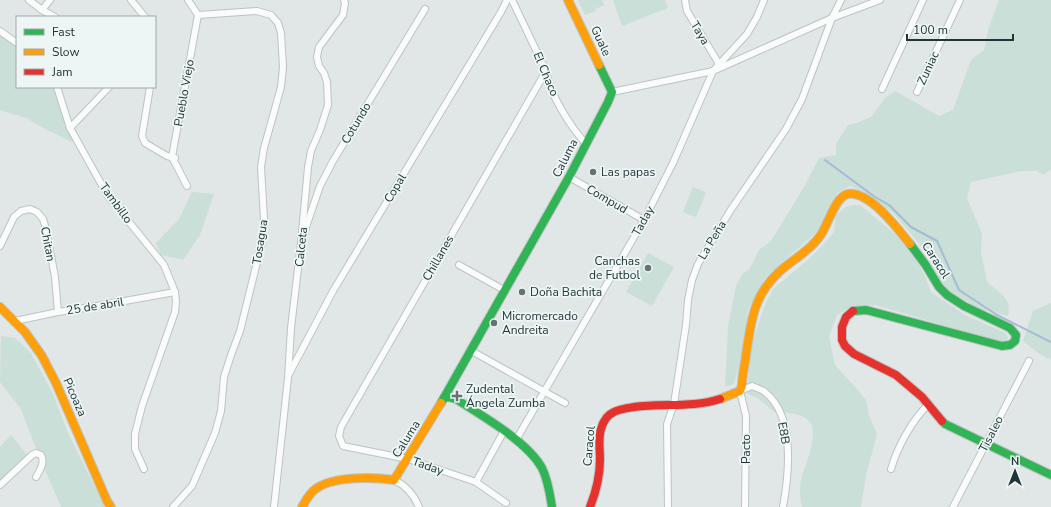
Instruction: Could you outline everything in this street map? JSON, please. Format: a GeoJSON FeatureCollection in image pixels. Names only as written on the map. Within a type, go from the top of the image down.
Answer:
{"type":"FeatureCollection","features":[{"type":"Feature","properties":{"kind":"street"},"geometry":{"type":"LineString","coordinates":[[29,0],[53,16]]}},
{"type":"Feature","properties":{"kind":"street"},"geometry":{"type":"LineString","coordinates":[[42,10],[50,0]]}},
{"type":"Feature","properties":{"kind":"street"},"geometry":{"type":"LineString","coordinates":[[131,0],[144,16]]}},
{"type":"Feature","properties":{"kind":"street"},"geometry":{"type":"LineString","coordinates":[[188,0],[198,15]]}},
{"type":"Feature","properties":{"kind":"street","name":"Calceta"},"geometry":{"type":"LineString","coordinates":[[274,507],[308,167],[311,151],[326,116],[328,105],[327,82],[317,57],[319,47],[343,15],[344,0]]}},
{"type":"Feature","properties":{"kind":"street","name":"Copal"},"geometry":{"type":"LineString","coordinates":[[288,378],[332,291],[507,0]]}},
{"type":"Feature","properties":{"kind":"street","name":"El Chaco"},"geometry":{"type":"LineString","coordinates":[[512,0],[546,72],[552,92],[573,129],[586,144]]}},
{"type":"Feature","properties":{"kind":"street","name":"Guale"},"geometry":{"type":"LineString","coordinates":[[568,0],[612,92]]}},
{"type":"Feature","properties":{"kind":"street","name":"Taday"},"geometry":{"type":"LineString","coordinates":[[516,440],[543,391],[644,220],[673,163],[713,71],[747,34],[757,17],[764,0]]}},
{"type":"Feature","properties":{"kind":"street","name":"La Peña"},"geometry":{"type":"LineString","coordinates":[[668,507],[667,424],[674,404],[692,280],[698,264],[730,211],[786,129],[799,105],[832,18],[841,0]]}},
{"type":"Feature","properties":{"kind":"street"},"geometry":{"type":"LineString","coordinates":[[612,92],[713,71],[832,18],[880,0]]}},
{"type":"Feature","properties":{"kind":"street"},"geometry":{"type":"LineString","coordinates":[[882,89],[923,0]]}},
{"type":"Feature","properties":{"kind":"street","name":"Zuniac"},"geometry":{"type":"LineString","coordinates":[[917,92],[960,0]]}},
{"type":"Feature","properties":{"kind":"street","name":"Taya"},"geometry":{"type":"LineString","coordinates":[[683,1],[719,64]]}},
{"type":"Feature","properties":{"kind":"street","name":"Cotundo"},"geometry":{"type":"LineString","coordinates":[[301,243],[313,203],[320,186],[425,9]]}},
{"type":"Feature","properties":{"kind":"street","name":"Tosagua"},"geometry":{"type":"LineString","coordinates":[[173,507],[192,486],[216,433],[221,411],[224,377],[240,331],[263,238],[264,219],[261,167],[264,148],[281,87],[283,67],[281,33],[278,23],[271,15],[257,11],[198,15]]}},
{"type":"Feature","properties":{"kind":"street","name":"Pueblo Viejo"},"geometry":{"type":"LineString","coordinates":[[174,158],[198,15]]}},
{"type":"Feature","properties":{"kind":"street"},"geometry":{"type":"LineString","coordinates":[[0,31],[16,42]]}},
{"type":"Feature","properties":{"kind":"street","name":"Chillanes"},"geometry":{"type":"LineString","coordinates":[[343,446],[339,436],[340,427],[546,72]]}},
{"type":"Feature","properties":{"kind":"street","name":"Tambillo"},"geometry":{"type":"LineString","coordinates":[[57,88],[70,128],[108,196],[164,264],[175,292]]}},
{"type":"Feature","properties":{"kind":"street"},"geometry":{"type":"LineString","coordinates":[[70,128],[108,88]]}},
{"type":"Feature","properties":{"kind":"street"},"geometry":{"type":"LineString","coordinates":[[150,88],[142,136],[145,143],[167,156],[174,158],[187,186]]}},
{"type":"Feature","properties":{"kind":"street","name":"Caluma"},"geometry":{"type":"LineString","coordinates":[[394,480],[444,398],[569,177],[612,92]]}},
{"type":"Feature","properties":{"kind":"street","name":"Compud"},"geometry":{"type":"LineString","coordinates":[[569,177],[644,220]]}},
{"type":"Feature","properties":{"kind":"street","name":"Caracol"},"geometry":{"type":"LineString","coordinates":[[592,504],[598,481],[601,428],[607,416],[618,410],[646,406],[714,401],[740,391],[751,320],[761,294],[768,283],[821,236],[840,198],[847,194],[855,193],[866,199],[888,217],[908,239],[942,290],[957,301],[1006,325],[1016,334],[1016,339],[1010,345],[1002,346],[866,310],[856,311],[846,317],[842,328],[842,340],[845,346],[854,354],[896,375],[922,397],[941,421],[1051,475]]}},
{"type":"Feature","properties":{"kind":"street","name":"Chitan"},"geometry":{"type":"LineString","coordinates":[[0,246],[14,217],[21,211],[30,209],[37,212],[43,220],[46,229],[55,277],[58,312]]}},
{"type":"Feature","properties":{"kind":"street"},"geometry":{"type":"LineString","coordinates":[[459,266],[504,290]]}},
{"type":"Feature","properties":{"kind":"street"},"geometry":{"type":"LineString","coordinates":[[144,469],[135,449],[135,434],[142,406],[175,312],[175,292]]}},
{"type":"Feature","properties":{"kind":"street","name":"25 de abril"},"geometry":{"type":"LineString","coordinates":[[15,321],[175,292]]}},
{"type":"Feature","properties":{"kind":"street","name":"Picoaza"},"geometry":{"type":"LineString","coordinates":[[0,307],[15,321],[34,344],[56,383],[107,501],[111,507]]}},
{"type":"Feature","properties":{"kind":"street"},"geometry":{"type":"LineString","coordinates":[[470,350],[565,403]]}},
{"type":"Feature","properties":{"kind":"street","name":"Tisaleo"},"geometry":{"type":"LineString","coordinates":[[954,507],[1029,361]]}},
{"type":"Feature","properties":{"kind":"street","name":"E8B"},"geometry":{"type":"LineString","coordinates":[[740,391],[752,386],[766,392],[778,407],[783,421],[787,443],[788,482],[783,507]]}},
{"type":"Feature","properties":{"kind":"street","name":"Pacto"},"geometry":{"type":"LineString","coordinates":[[740,391],[746,416],[745,507]]}},
{"type":"Feature","properties":{"kind":"street"},"geometry":{"type":"LineString","coordinates":[[444,398],[448,397],[456,399],[504,431],[535,458],[543,470],[552,507]]}},
{"type":"Feature","properties":{"kind":"street"},"geometry":{"type":"LineString","coordinates":[[891,469],[901,445],[917,418],[928,405]]}},
{"type":"Feature","properties":{"kind":"street"},"geometry":{"type":"LineString","coordinates":[[476,482],[504,431]]}},
{"type":"Feature","properties":{"kind":"street","name":"Taday"},"geometry":{"type":"LineString","coordinates":[[343,446],[408,459],[476,482],[506,503]]}},
{"type":"Feature","properties":{"kind":"street"},"geometry":{"type":"LineString","coordinates":[[0,485],[36,453],[41,455],[43,463],[36,477]]}},
{"type":"Feature","properties":{"kind":"street"},"geometry":{"type":"LineString","coordinates":[[302,507],[305,500],[314,490],[329,482],[338,480],[380,478],[394,480],[405,486],[420,506]]}},
{"type":"Feature","properties":{"kind":"green space"},"geometry":{"type":"Polygon","coordinates":[[[578,0],[602,0],[604,5],[596,9],[592,3],[596,11],[585,15],[578,0]]]}},
{"type":"Feature","properties":{"kind":"green space"},"geometry":{"type":"Polygon","coordinates":[[[613,0],[665,0],[668,8],[622,26],[613,0]]]}},
{"type":"Feature","properties":{"kind":"green space"},"geometry":{"type":"Polygon","coordinates":[[[999,0],[1051,0],[1051,169],[1043,175],[1037,171],[1022,171],[971,182],[967,198],[982,234],[981,253],[987,282],[1004,296],[1009,305],[1008,316],[981,309],[946,289],[924,249],[894,214],[862,191],[850,186],[837,193],[829,207],[821,228],[765,278],[748,310],[744,347],[734,384],[725,387],[728,326],[736,286],[743,273],[749,270],[759,250],[771,241],[804,187],[819,158],[836,155],[836,144],[848,125],[871,117],[885,98],[895,91],[939,116],[953,110],[971,60],[984,50],[988,30],[999,0]]]}},
{"type":"Feature","properties":{"kind":"green space"},"geometry":{"type":"Polygon","coordinates":[[[0,34],[16,44],[16,88],[54,88],[62,114],[74,139],[72,142],[26,118],[0,110],[0,34]]]}},
{"type":"Feature","properties":{"kind":"green space"},"geometry":{"type":"Polygon","coordinates":[[[693,187],[706,192],[696,217],[683,212],[693,187]]]}},
{"type":"Feature","properties":{"kind":"green space"},"geometry":{"type":"Polygon","coordinates":[[[192,192],[214,194],[200,235],[183,260],[161,255],[156,243],[179,219],[192,192]]]}},
{"type":"Feature","properties":{"kind":"green space"},"geometry":{"type":"Polygon","coordinates":[[[860,205],[895,234],[916,259],[931,292],[965,315],[1005,333],[1008,338],[1004,343],[876,305],[853,306],[837,315],[829,336],[835,365],[866,400],[869,415],[877,434],[866,475],[861,507],[802,507],[800,483],[812,444],[812,426],[806,418],[796,414],[774,412],[759,399],[748,394],[750,358],[753,340],[765,305],[773,289],[809,259],[824,244],[834,232],[836,215],[846,207],[860,205]]]}},
{"type":"Feature","properties":{"kind":"green space"},"geometry":{"type":"Polygon","coordinates":[[[648,253],[674,267],[652,306],[626,292],[648,253]]]}},
{"type":"Feature","properties":{"kind":"green space"},"geometry":{"type":"Polygon","coordinates":[[[1051,303],[1051,360],[1041,355],[1023,341],[1033,311],[1051,303]]]}},
{"type":"Feature","properties":{"kind":"green space"},"geometry":{"type":"Polygon","coordinates":[[[1,336],[15,338],[31,353],[52,392],[68,433],[105,507],[61,507],[21,409],[0,382],[1,336]]]}},
{"type":"Feature","properties":{"kind":"green space"},"geometry":{"type":"Polygon","coordinates":[[[11,435],[28,456],[0,483],[0,447],[11,435]]]}},
{"type":"Feature","properties":{"kind":"waterway"},"geometry":{"type":"LineString","coordinates":[[825,160],[875,197],[889,205],[911,227],[937,241],[959,290],[997,315],[1051,342]]}},
{"type":"Feature","properties":{"kind":"traffic: fast"},"geometry":{"type":"LineString","coordinates":[[441,403],[569,177],[608,102],[612,92],[599,65]]}},
{"type":"Feature","properties":{"kind":"traffic: fast"},"geometry":{"type":"LineString","coordinates":[[853,311],[866,310],[1002,346],[1010,345],[1015,341],[1016,335],[1010,328],[964,306],[947,295],[939,287],[925,264],[910,244]]}},
{"type":"Feature","properties":{"kind":"traffic: fast"},"geometry":{"type":"LineString","coordinates":[[444,398],[448,397],[456,399],[491,421],[526,448],[542,468],[552,507]]}},
{"type":"Feature","properties":{"kind":"traffic: fast"},"geometry":{"type":"LineString","coordinates":[[942,421],[945,424],[1051,475]]}},
{"type":"Feature","properties":{"kind":"traffic: slow"},"geometry":{"type":"LineString","coordinates":[[568,0],[599,65]]}},
{"type":"Feature","properties":{"kind":"traffic: slow"},"geometry":{"type":"LineString","coordinates":[[720,399],[740,391],[752,321],[758,300],[764,290],[779,272],[806,251],[816,241],[823,231],[839,200],[843,196],[848,194],[865,198],[883,212],[910,244]]}},
{"type":"Feature","properties":{"kind":"traffic: slow"},"geometry":{"type":"LineString","coordinates":[[0,307],[25,332],[42,356],[56,383],[107,501],[111,507]]}},
{"type":"Feature","properties":{"kind":"traffic: slow"},"geometry":{"type":"LineString","coordinates":[[302,507],[312,492],[325,484],[334,481],[354,478],[394,480],[441,403]]}},
{"type":"Feature","properties":{"kind":"traffic: jam"},"geometry":{"type":"LineString","coordinates":[[853,311],[846,317],[842,327],[842,340],[845,346],[854,354],[896,375],[922,397],[942,421]]}},
{"type":"Feature","properties":{"kind":"traffic: jam"},"geometry":{"type":"LineString","coordinates":[[590,507],[596,490],[599,472],[600,433],[604,421],[609,415],[619,410],[634,407],[710,402],[720,399]]}},
{"type":"Feature","properties":{"kind":"place","name":"Las papas"},"geometry":{"type":"Point","coordinates":[593,172]}},
{"type":"Feature","properties":{"kind":"place","name":"Canchas de Futbol"},"geometry":{"type":"Point","coordinates":[648,268]}},
{"type":"Feature","properties":{"kind":"place","name":"Doña Bachita"},"geometry":{"type":"Point","coordinates":[522,292]}},
{"type":"Feature","properties":{"kind":"place","name":"Micromercado Andreita"},"geometry":{"type":"Point","coordinates":[494,323]}},
{"type":"Feature","properties":{"kind":"place","name":"Zudental Ángela Zumba"},"geometry":{"type":"Point","coordinates":[457,396]}}]}
